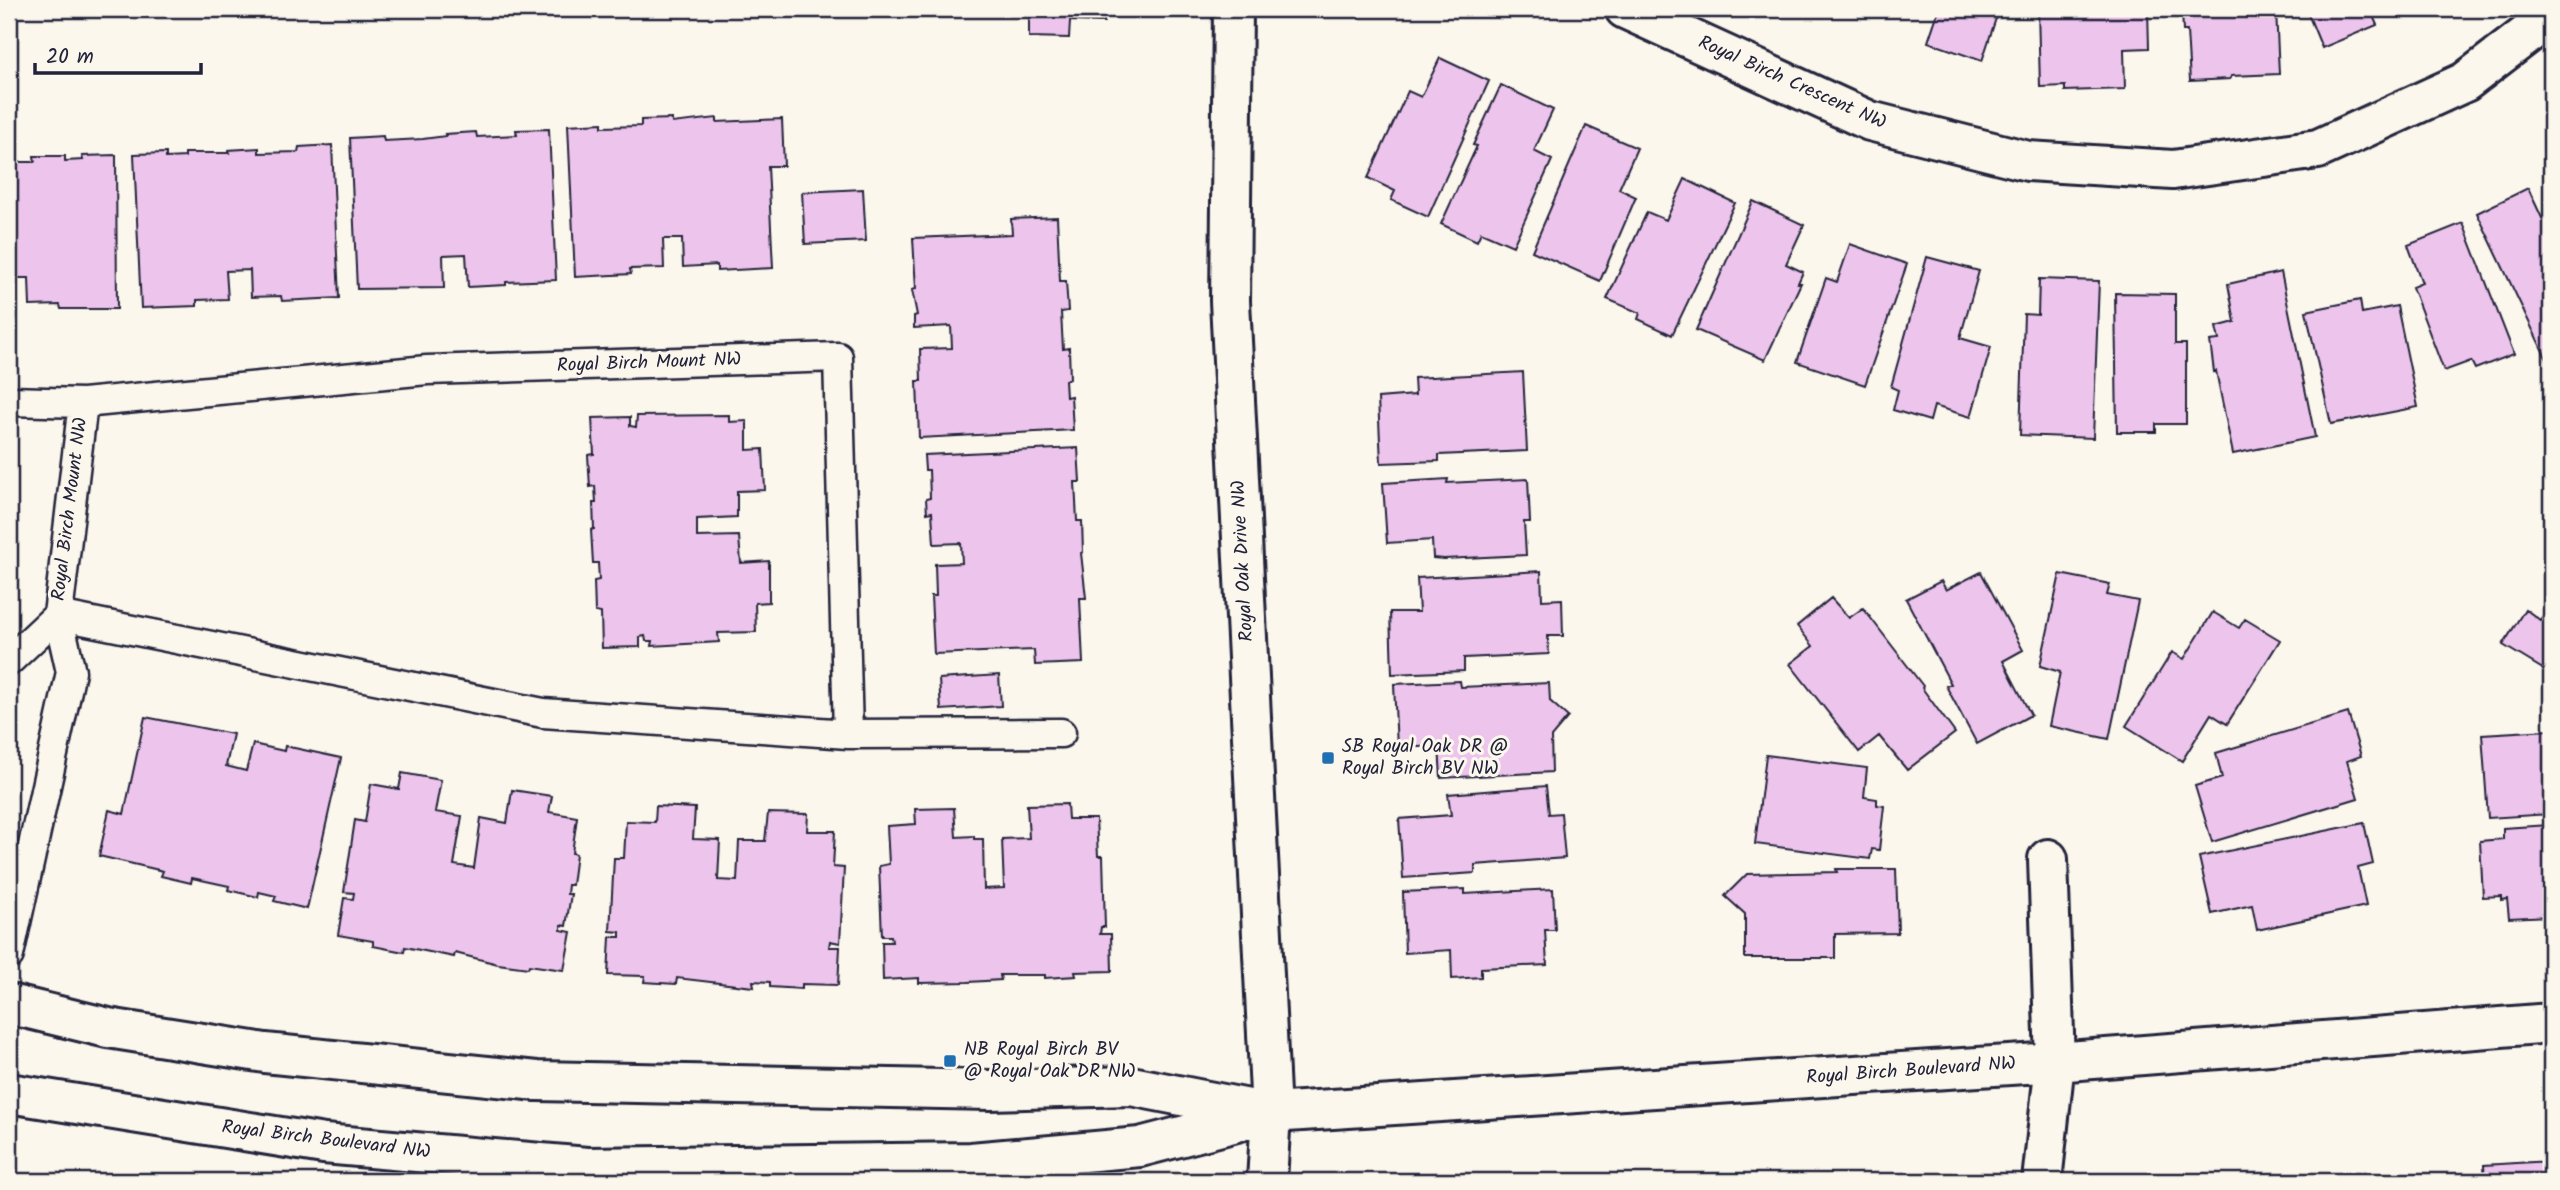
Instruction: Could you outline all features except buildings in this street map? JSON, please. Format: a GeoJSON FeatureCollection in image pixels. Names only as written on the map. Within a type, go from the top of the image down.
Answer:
{"type":"FeatureCollection","features":[{"type":"Feature","properties":{"kind":"street","name":"Royal Oak Drive NW"},"geometry":{"type":"LineString","coordinates":[[1233,9],[1230,301],[1271,1113],[1267,1181]]}},
{"type":"Feature","properties":{"kind":"street","name":"Royal Birch Crescent NW"},"geometry":{"type":"LineString","coordinates":[[1625,9],[1870,121],[2028,161],[2173,170],[2318,149],[2465,82],[2551,16]]}},
{"type":"Feature","properties":{"kind":"street"},"geometry":{"type":"LineString","coordinates":[[2042,1181],[2055,1062],[2048,859]]}},
{"type":"Feature","properties":{"kind":"street","name":"Royal Birch Boulevard NW"},"geometry":{"type":"LineString","coordinates":[[9,1003],[108,1028],[265,1053],[537,1081],[991,1090],[1130,1086],[1271,1113]]}},
{"type":"Feature","properties":{"kind":"street","name":"Royal Birch Boulevard NW"},"geometry":{"type":"LineString","coordinates":[[9,1093],[324,1144],[587,1167],[971,1163],[1140,1147],[1271,1113],[2055,1062],[2551,1023]]}},
{"type":"Feature","properties":{"kind":"lane","name":"Royal Birch Mount NW"},"geometry":{"type":"LineString","coordinates":[[9,401],[83,403],[427,370],[838,357],[848,734]]}},
{"type":"Feature","properties":{"kind":"lane","name":"Royal Birch Mount NW"},"geometry":{"type":"LineString","coordinates":[[9,955],[71,672],[58,615],[83,403]]}},
{"type":"Feature","properties":{"kind":"lane","name":"Royal Birch Mount NW"},"geometry":{"type":"LineString","coordinates":[[9,661],[58,615]]}},
{"type":"Feature","properties":{"kind":"lane","name":"Royal Birch Mount NW"},"geometry":{"type":"LineString","coordinates":[[58,615],[543,713],[848,734],[1061,733]]}},
{"type":"Feature","properties":{"kind":"place","name":"SB Royal Oak DR @ Royal Birch BV NW"},"geometry":{"type":"Point","coordinates":[1328,758]}},
{"type":"Feature","properties":{"kind":"place","name":"NB Royal Birch BV @ Royal Oak DR NW"},"geometry":{"type":"Point","coordinates":[950,1061]}}]}
